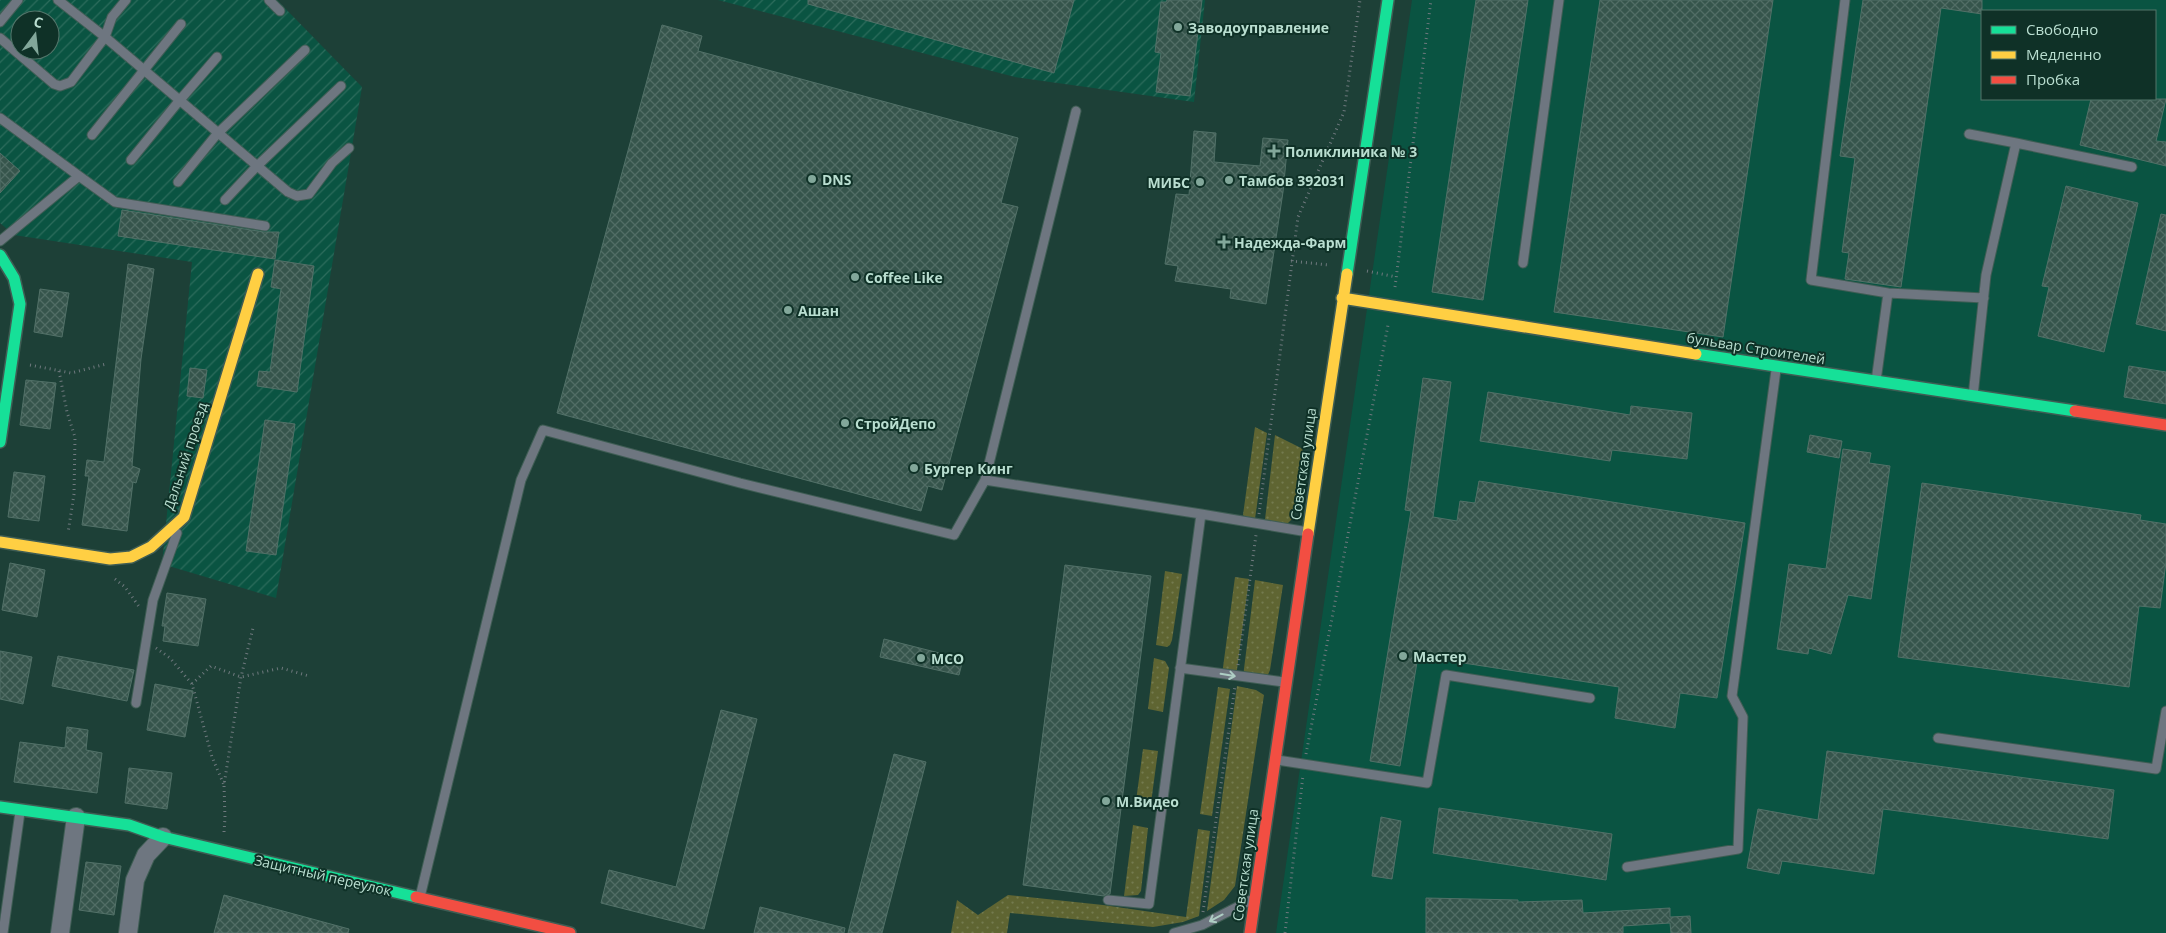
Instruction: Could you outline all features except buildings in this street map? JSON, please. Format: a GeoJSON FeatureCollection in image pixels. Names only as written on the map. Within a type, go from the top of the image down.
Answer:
{"type":"FeatureCollection","features":[{"type":"Feature","properties":{"kind":"street","name":"Советская улица"},"geometry":{"type":"LineString","coordinates":[[1250,933],[1342,298],[1388,0]]}},
{"type":"Feature","properties":{"kind":"street"},"geometry":{"type":"LineString","coordinates":[[0,255],[14,273],[20,304],[0,442]]}},
{"type":"Feature","properties":{"kind":"street","name":"Дальний проезд"},"geometry":{"type":"LineString","coordinates":[[0,542],[110,559],[131,557],[151,548],[184,516],[258,274]]}},
{"type":"Feature","properties":{"kind":"street","name":"бульвар Строителей"},"geometry":{"type":"LineString","coordinates":[[1342,298],[1776,367],[2166,425]]}},
{"type":"Feature","properties":{"kind":"street","name":"Защитный переулок"},"geometry":{"type":"LineString","coordinates":[[0,807],[129,825],[163,838],[570,933]]}},
{"type":"Feature","properties":{"kind":"street"},"geometry":{"type":"LineString","coordinates":[[60,933],[76,817]]}},
{"type":"Feature","properties":{"kind":"street"},"geometry":{"type":"LineString","coordinates":[[128,933],[134,880],[146,855],[163,838]]}},
{"type":"Feature","properties":{"kind":"lane"},"geometry":{"type":"LineString","coordinates":[[0,22],[18,0]]}},
{"type":"Feature","properties":{"kind":"lane"},"geometry":{"type":"LineString","coordinates":[[58,0],[105,37],[217,134],[288,192],[304,196],[314,190],[332,163],[349,148]]}},
{"type":"Feature","properties":{"kind":"lane"},"geometry":{"type":"LineString","coordinates":[[0,38],[54,84],[60,86],[71,82],[105,37],[112,17],[126,0]]}},
{"type":"Feature","properties":{"kind":"lane"},"geometry":{"type":"LineString","coordinates":[[269,0],[280,12]]}},
{"type":"Feature","properties":{"kind":"lane"},"geometry":{"type":"LineString","coordinates":[[1523,263],[1559,0]]}},
{"type":"Feature","properties":{"kind":"lane"},"geometry":{"type":"LineString","coordinates":[[1844,0],[1811,280],[1888,293],[1984,298]]}},
{"type":"Feature","properties":{"kind":"lane"},"geometry":{"type":"LineString","coordinates":[[92,135],[181,24]]}},
{"type":"Feature","properties":{"kind":"lane"},"geometry":{"type":"LineString","coordinates":[[178,182],[217,134],[305,50]]}},
{"type":"Feature","properties":{"kind":"lane"},"geometry":{"type":"LineString","coordinates":[[132,160],[179,100],[217,57]]}},
{"type":"Feature","properties":{"kind":"lane"},"geometry":{"type":"LineString","coordinates":[[225,200],[256,167],[341,86]]}},
{"type":"Feature","properties":{"kind":"lane"},"geometry":{"type":"LineString","coordinates":[[420,897],[521,480],[543,430],[740,483],[954,535],[986,480],[1076,111]]}},
{"type":"Feature","properties":{"kind":"lane"},"geometry":{"type":"LineString","coordinates":[[0,118],[115,202],[265,226]]}},
{"type":"Feature","properties":{"kind":"lane"},"geometry":{"type":"LineString","coordinates":[[1969,134],[2132,167]]}},
{"type":"Feature","properties":{"kind":"lane"},"geometry":{"type":"LineString","coordinates":[[1973,396],[1986,275],[2016,143]]}},
{"type":"Feature","properties":{"kind":"lane"},"geometry":{"type":"LineString","coordinates":[[0,241],[79,176]]}},
{"type":"Feature","properties":{"kind":"lane"},"geometry":{"type":"LineString","coordinates":[[1876,382],[1888,293]]}},
{"type":"Feature","properties":{"kind":"lane"},"geometry":{"type":"LineString","coordinates":[[1627,867],[1738,849],[1743,717],[1732,696],[1776,367]]}},
{"type":"Feature","properties":{"kind":"lane"},"geometry":{"type":"LineString","coordinates":[[986,480],[1308,532]]}},
{"type":"Feature","properties":{"kind":"lane"},"geometry":{"type":"LineString","coordinates":[[1108,900],[1149,904],[1201,514]]}},
{"type":"Feature","properties":{"kind":"lane"},"geometry":{"type":"LineString","coordinates":[[136,703],[153,600],[184,516]]}},
{"type":"Feature","properties":{"kind":"lane"},"geometry":{"type":"LineString","coordinates":[[1180,668],[1287,682]]}},
{"type":"Feature","properties":{"kind":"lane"},"geometry":{"type":"LineString","coordinates":[[1275,759],[1427,783],[1446,675],[1590,698]]}},
{"type":"Feature","properties":{"kind":"lane"},"geometry":{"type":"LineString","coordinates":[[1938,738],[2156,769],[2166,711]]}},
{"type":"Feature","properties":{"kind":"lane"},"geometry":{"type":"LineString","coordinates":[[3,933],[20,810]]}},
{"type":"Feature","properties":{"kind":"lane"},"geometry":{"type":"LineString","coordinates":[[1174,933],[1202,925],[1256,898]]}},
{"type":"Feature","properties":{"kind":"path"},"geometry":{"type":"LineString","coordinates":[[1204,911],[1298,217],[1344,112],[1360,0]]}},
{"type":"Feature","properties":{"kind":"path"},"geometry":{"type":"LineString","coordinates":[[1285,933],[1305,763],[1392,305],[1430,0]]}},
{"type":"Feature","properties":{"kind":"path"},"geometry":{"type":"LineString","coordinates":[[12,361],[70,373],[106,364]]}},
{"type":"Feature","properties":{"kind":"path"},"geometry":{"type":"LineString","coordinates":[[59,371],[75,437],[74,494],[66,552]]}},
{"type":"Feature","properties":{"kind":"path"},"geometry":{"type":"LineString","coordinates":[[110,574],[125,587],[139,607],[156,648],[170,658],[192,684],[212,757],[224,786]]}},
{"type":"Feature","properties":{"kind":"path"},"geometry":{"type":"LineString","coordinates":[[221,851],[225,818],[224,786],[241,677],[253,628]]}},
{"type":"Feature","properties":{"kind":"path"},"geometry":{"type":"LineString","coordinates":[[192,684],[211,666],[241,677],[281,668],[309,676]]}},
{"type":"Feature","properties":{"kind":"shaded area"},"geometry":{"type":"Polygon","coordinates":[[[0,0],[277,0],[362,87],[276,598],[162,564],[192,262],[14,235],[0,223],[0,0]]]}},
{"type":"Feature","properties":{"kind":"shaded area"},"geometry":{"type":"Polygon","coordinates":[[[718,0],[1205,0],[1194,102],[1015,77],[718,0]]]}},
{"type":"Feature","properties":{"kind":"shaded area"},"geometry":{"type":"Polygon","coordinates":[[[1412,0],[2166,0],[2166,933],[1276,933],[1412,0]]]}},
{"type":"Feature","properties":{"kind":"shaded area"},"geometry":{"type":"Polygon","coordinates":[[[1255,427],[1267,433],[1254,526],[1243,515],[1255,427]]]}},
{"type":"Feature","properties":{"kind":"shaded area"},"geometry":{"type":"Polygon","coordinates":[[[1275,435],[1303,449],[1293,518],[1284,527],[1264,528],[1275,435]]]}},
{"type":"Feature","properties":{"kind":"shaded area"},"geometry":{"type":"Polygon","coordinates":[[[1165,571],[1182,574],[1172,640],[1167,647],[1156,645],[1165,571]]]}},
{"type":"Feature","properties":{"kind":"shaded area"},"geometry":{"type":"Polygon","coordinates":[[[1235,577],[1249,579],[1236,677],[1222,675],[1235,577]]]}},
{"type":"Feature","properties":{"kind":"shaded area"},"geometry":{"type":"Polygon","coordinates":[[[1255,580],[1283,585],[1270,670],[1267,677],[1243,677],[1255,580]]]}},
{"type":"Feature","properties":{"kind":"shaded area"},"geometry":{"type":"Polygon","coordinates":[[[1154,658],[1165,661],[1169,668],[1163,712],[1148,709],[1154,658]]]}},
{"type":"Feature","properties":{"kind":"shaded area"},"geometry":{"type":"Polygon","coordinates":[[[1237,686],[1256,690],[1264,695],[1235,886],[1224,900],[1207,911],[1237,686]]]}},
{"type":"Feature","properties":{"kind":"shaded area"},"geometry":{"type":"Polygon","coordinates":[[[1218,687],[1230,689],[1212,816],[1200,814],[1218,687]]]}},
{"type":"Feature","properties":{"kind":"shaded area"},"geometry":{"type":"Polygon","coordinates":[[[1143,749],[1158,751],[1151,803],[1136,801],[1143,749]]]}},
{"type":"Feature","properties":{"kind":"shaded area"},"geometry":{"type":"Polygon","coordinates":[[[1133,825],[1148,828],[1141,891],[1138,895],[1124,896],[1133,825]]]}},
{"type":"Feature","properties":{"kind":"shaded area"},"geometry":{"type":"Polygon","coordinates":[[[1198,829],[1210,831],[1199,916],[1183,922],[1153,927],[1010,913],[1007,933],[951,933],[957,900],[978,915],[1008,895],[1103,905],[1186,917],[1198,829]]]}},
{"type":"Feature","properties":{"kind":"traffic: fast"},"geometry":{"type":"LineString","coordinates":[[1347,274],[1388,0]]}},
{"type":"Feature","properties":{"kind":"traffic: fast"},"geometry":{"type":"LineString","coordinates":[[0,255],[14,278],[20,304],[0,442]]}},
{"type":"Feature","properties":{"kind":"traffic: fast"},"geometry":{"type":"LineString","coordinates":[[1696,354],[2075,411]]}},
{"type":"Feature","properties":{"kind":"traffic: fast"},"geometry":{"type":"LineString","coordinates":[[0,807],[129,825],[163,837],[416,897]]}},
{"type":"Feature","properties":{"kind":"traffic: slow"},"geometry":{"type":"LineString","coordinates":[[0,542],[110,559],[131,557],[151,547],[184,517],[258,274]]}},
{"type":"Feature","properties":{"kind":"traffic: slow"},"geometry":{"type":"LineString","coordinates":[[1308,534],[1347,274]]}},
{"type":"Feature","properties":{"kind":"traffic: slow"},"geometry":{"type":"LineString","coordinates":[[1342,298],[1696,354]]}},
{"type":"Feature","properties":{"kind":"traffic: jam"},"geometry":{"type":"LineString","coordinates":[[2075,411],[2166,425]]}},
{"type":"Feature","properties":{"kind":"traffic: jam"},"geometry":{"type":"LineString","coordinates":[[1250,933],[1308,534]]}},
{"type":"Feature","properties":{"kind":"traffic: jam"},"geometry":{"type":"LineString","coordinates":[[416,897],[570,933]]}},
{"type":"Feature","properties":{"kind":"place","name":"Заводоуправление"},"geometry":{"type":"Point","coordinates":[1178,27]}},
{"type":"Feature","properties":{"kind":"place","name":"Поликлиника № 3"},"geometry":{"type":"Point","coordinates":[1274,151]}},
{"type":"Feature","properties":{"kind":"place","name":"DNS"},"geometry":{"type":"Point","coordinates":[812,179]}},
{"type":"Feature","properties":{"kind":"place","name":"Тамбов 392031"},"geometry":{"type":"Point","coordinates":[1229,180]}},
{"type":"Feature","properties":{"kind":"place","name":"МИБС"},"geometry":{"type":"Point","coordinates":[1200,182]}},
{"type":"Feature","properties":{"kind":"place","name":"Надежда-Фарм"},"geometry":{"type":"Point","coordinates":[1224,242]}},
{"type":"Feature","properties":{"kind":"place","name":"Coffee Like"},"geometry":{"type":"Point","coordinates":[855,277]}},
{"type":"Feature","properties":{"kind":"place","name":"Ашан"},"geometry":{"type":"Point","coordinates":[788,310]}},
{"type":"Feature","properties":{"kind":"place","name":"СтройДепо"},"geometry":{"type":"Point","coordinates":[845,423]}},
{"type":"Feature","properties":{"kind":"place","name":"Бургер Кинг"},"geometry":{"type":"Point","coordinates":[914,468]}},
{"type":"Feature","properties":{"kind":"place","name":"Мастер"},"geometry":{"type":"Point","coordinates":[1403,656]}},
{"type":"Feature","properties":{"kind":"place","name":"МСО"},"geometry":{"type":"Point","coordinates":[921,658]}},
{"type":"Feature","properties":{"kind":"place","name":"М.Видео"},"geometry":{"type":"Point","coordinates":[1106,801]}}]}
